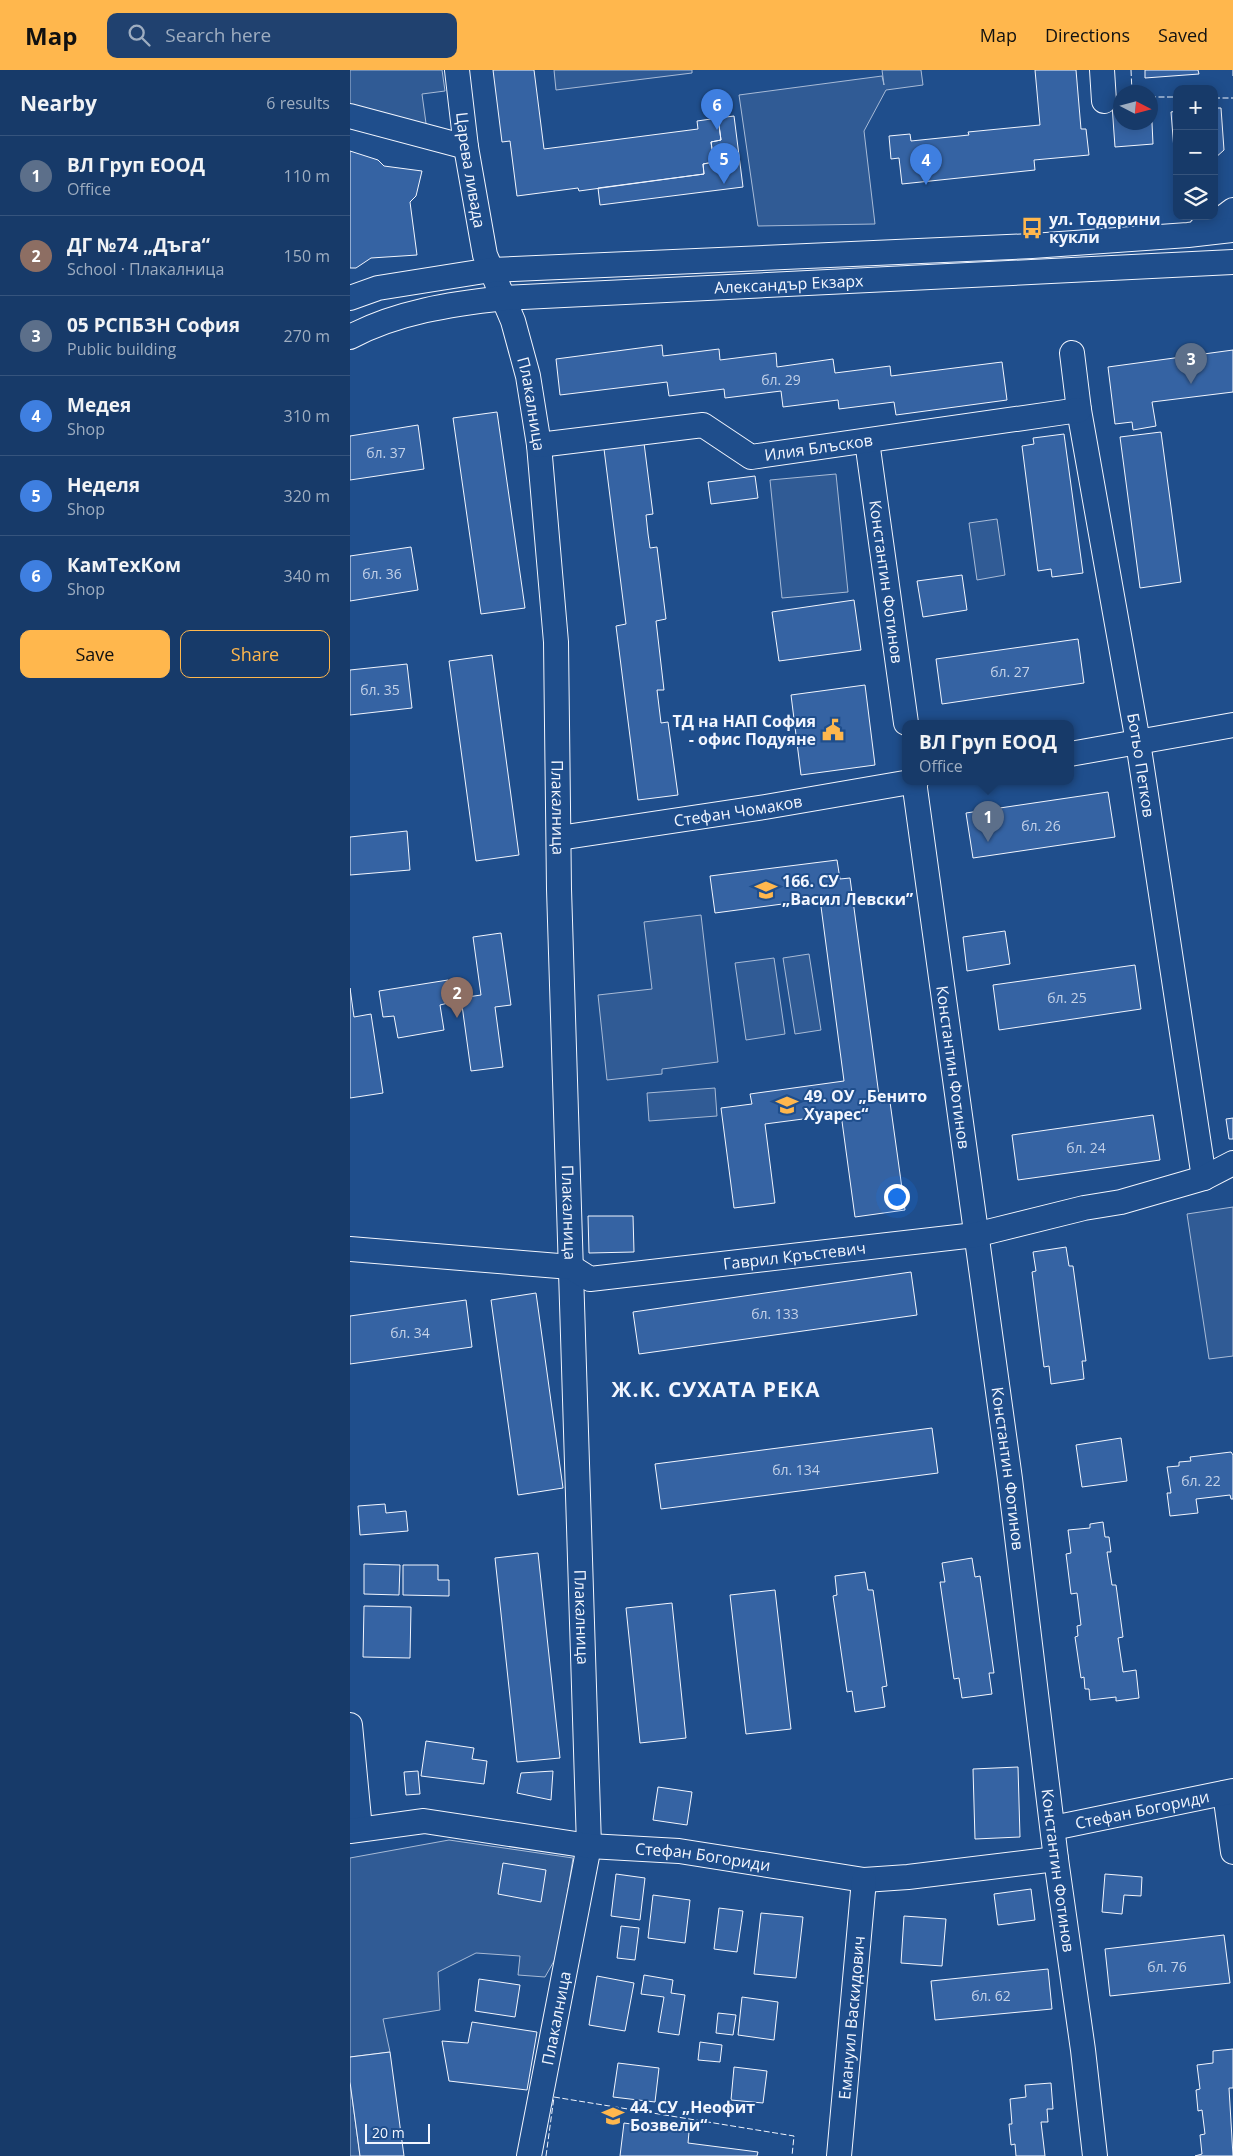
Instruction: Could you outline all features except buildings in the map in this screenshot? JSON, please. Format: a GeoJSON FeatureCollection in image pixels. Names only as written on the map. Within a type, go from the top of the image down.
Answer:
{"type":"FeatureCollection","features":[{"type":"Feature","properties":{"kind":"street","name":"Царева ливада"},"geometry":{"type":"LineString","coordinates":[[457,70],[466,147],[485,255],[492,270]]}},
{"type":"Feature","properties":{"kind":"street"},"geometry":{"type":"LineString","coordinates":[[1102,70],[1104,101]]}},
{"type":"Feature","properties":{"kind":"street"},"geometry":{"type":"LineString","coordinates":[[350,116],[466,147]]}},
{"type":"Feature","properties":{"kind":"street"},"geometry":{"type":"LineString","coordinates":[[1188,235],[1221,219],[1233,210]]}},
{"type":"Feature","properties":{"kind":"street","name":"Александър Екзарх"},"geometry":{"type":"LineString","coordinates":[[350,298],[378,288],[492,270],[1022,246],[1188,235],[1233,230]]}},
{"type":"Feature","properties":{"kind":"street","name":"Александър Екзарх"},"geometry":{"type":"LineString","coordinates":[[350,337],[389,320],[477,301],[504,298],[1233,262]]}},
{"type":"Feature","properties":{"kind":"street","name":"Плакалница"},"geometry":{"type":"LineString","coordinates":[[492,270],[513,321],[528,376],[538,445],[556,642],[559,838],[589,1846],[529,2156]]}},
{"type":"Feature","properties":{"kind":"street","name":"Ботьо Петков"},"geometry":{"type":"LineString","coordinates":[[1072,353],[1079,410],[1138,742],[1204,1178]]}},
{"type":"Feature","properties":{"kind":"street","name":"Илия Блъсков"},"geometry":{"type":"LineString","coordinates":[[538,445],[703,424],[751,457],[1079,410]]}},
{"type":"Feature","properties":{"kind":"street","name":"Константин Фотинов"},"geometry":{"type":"LineString","coordinates":[[867,441],[906,720]]}},
{"type":"Feature","properties":{"kind":"street"},"geometry":{"type":"LineString","coordinates":[[1074,753],[1233,725]]}},
{"type":"Feature","properties":{"kind":"street","name":"Стефан Чомаков"},"geometry":{"type":"LineString","coordinates":[[559,838],[765,807],[902,783]]}},
{"type":"Feature","properties":{"kind":"street","name":"Константин Фотинов"},"geometry":{"type":"LineString","coordinates":[[916,785],[975,1235],[1010,1479],[1056,1859],[1083,2050],[1095,2156]]}},
{"type":"Feature","properties":{"kind":"street","name":"Гаврил Кръстевич"},"geometry":{"type":"LineString","coordinates":[[350,1249],[571,1267],[590,1280],[975,1235],[1084,1208],[1121,1202],[1204,1178],[1233,1163]]}},
{"type":"Feature","properties":{"kind":"street"},"geometry":{"type":"LineString","coordinates":[[350,1725],[355,1830]]}},
{"type":"Feature","properties":{"kind":"street"},"geometry":{"type":"LineString","coordinates":[[1229,1792],[1233,1852]]}},
{"type":"Feature","properties":{"kind":"street","name":"Стефан Богориди"},"geometry":{"type":"LineString","coordinates":[[1053,1828],[1229,1792]]}},
{"type":"Feature","properties":{"kind":"street","name":"Стефан Богориди"},"geometry":{"type":"LineString","coordinates":[[355,1830],[424,1821],[589,1846],[678,1851],[864,1880],[908,1877],[1056,1859]]}},
{"type":"Feature","properties":{"kind":"street","name":"Емануил Васкидович"},"geometry":{"type":"LineString","coordinates":[[838,2156],[864,1880]]}},
{"type":"Feature","properties":{"kind":"shaded area"},"geometry":{"type":"Polygon","coordinates":[[[350,70],[442,70],[445,91],[422,94],[428,138],[350,116],[350,70]]]}},
{"type":"Feature","properties":{"kind":"shaded area"},"geometry":{"type":"Polygon","coordinates":[[[554,70],[692,70],[692,73],[556,90],[554,70]]]}},
{"type":"Feature","properties":{"kind":"shaded area"},"geometry":{"type":"Polygon","coordinates":[[[882,70],[921,70],[923,85],[886,90],[864,131],[875,224],[758,226],[739,95],[882,76],[884,85],[882,70]]]}},
{"type":"Feature","properties":{"kind":"shaded area"},"geometry":{"type":"Polygon","coordinates":[[[836,474],[848,592],[782,598],[770,480],[836,474]]]}},
{"type":"Feature","properties":{"kind":"shaded area"},"geometry":{"type":"Polygon","coordinates":[[[997,519],[1005,575],[977,580],[969,523],[997,519]]]}},
{"type":"Feature","properties":{"kind":"shaded area"},"geometry":{"type":"Polygon","coordinates":[[[701,915],[718,1062],[662,1069],[662,1074],[607,1080],[598,995],[652,989],[644,922],[701,915]]]}},
{"type":"Feature","properties":{"kind":"shaded area"},"geometry":{"type":"Polygon","coordinates":[[[809,954],[821,1030],[795,1034],[783,958],[809,954]]]}},
{"type":"Feature","properties":{"kind":"shaded area"},"geometry":{"type":"Polygon","coordinates":[[[774,958],[785,1034],[746,1040],[735,963],[774,958]]]}},
{"type":"Feature","properties":{"kind":"shaded area"},"geometry":{"type":"Polygon","coordinates":[[[715,1088],[717,1116],[649,1121],[647,1093],[715,1088]]]}},
{"type":"Feature","properties":{"kind":"shaded area"},"geometry":{"type":"Polygon","coordinates":[[[1233,1207],[1233,1356],[1209,1359],[1187,1214],[1233,1207]]]}},
{"type":"Feature","properties":{"kind":"shaded area"},"geometry":{"type":"Polygon","coordinates":[[[449,1840],[573,1858],[558,1954],[545,1977],[518,1975],[520,1956],[476,1953],[438,1972],[440,2010],[383,2019],[390,2052],[350,2057],[350,1858],[449,1840]]]}},
{"type":"Feature","properties":{"kind":"shaded area"},"geometry":{"type":"Polygon","coordinates":[[[350,2082],[360,2156],[350,2156],[350,2082]]]}},
{"type":"Feature","properties":{"kind":"fence"},"geometry":{"type":"LineString","coordinates":[[1131,70],[1132,85]]}},
{"type":"Feature","properties":{"kind":"fence"},"geometry":{"type":"LineString","coordinates":[[1233,70],[1233,76]]}},
{"type":"Feature","properties":{"kind":"fence"},"geometry":{"type":"LineString","coordinates":[[1158,97],[1173,97]]}},
{"type":"Feature","properties":{"kind":"fence"},"geometry":{"type":"LineString","coordinates":[[1218,98],[1233,98]]}},
{"type":"Feature","properties":{"kind":"fence"},"geometry":{"type":"LineString","coordinates":[[546,2156],[554,2097],[794,2136],[792,2156]]}},
{"type":"Feature","properties":{"kind":"place","name":"КамТехКом"},"geometry":{"type":"Point","coordinates":[717,130]}},
{"type":"Feature","properties":{"kind":"place","name":"Неделя"},"geometry":{"type":"Point","coordinates":[724,184]}},
{"type":"Feature","properties":{"kind":"place","name":"Медея"},"geometry":{"type":"Point","coordinates":[926,185]}},
{"type":"Feature","properties":{"kind":"place","name":"ул. Тодорини кукли"},"geometry":{"type":"Point","coordinates":[1032,228]}},
{"type":"Feature","properties":{"kind":"place","name":"05 РСПБЗН София"},"geometry":{"type":"Point","coordinates":[1191,384]}},
{"type":"Feature","properties":{"kind":"place","name":"ТД на НАП София - офис Подуяне"},"geometry":{"type":"Point","coordinates":[833,730]}},
{"type":"Feature","properties":{"kind":"place","name":"ВЛ Груп ЕООД"},"geometry":{"type":"Point","coordinates":[988,842]}},
{"type":"Feature","properties":{"kind":"place","name":"166. СУ „Васил Левски”"},"geometry":{"type":"Point","coordinates":[766,890]}},
{"type":"Feature","properties":{"kind":"place","name":"ДГ №74 „Дъга“"},"geometry":{"type":"Point","coordinates":[457,1018]}},
{"type":"Feature","properties":{"kind":"place","name":"49. ОУ „Бенито Хуарес“"},"geometry":{"type":"Point","coordinates":[787,1105]}},
{"type":"Feature","properties":{"kind":"place","name":"44. СУ „Неофит Бозвели“"},"geometry":{"type":"Point","coordinates":[613,2116]}},
{"type":"Feature","properties":{"kind":"district","name":"Ж.К. СУХАТА РЕКА"},"geometry":{"type":"Point","coordinates":[716,1389]}}]}
